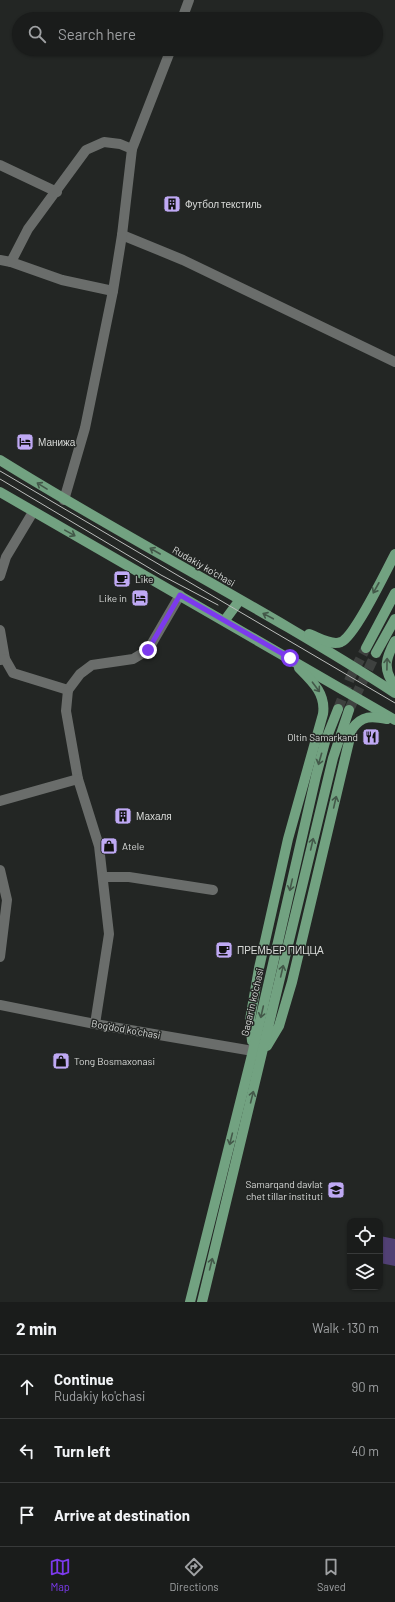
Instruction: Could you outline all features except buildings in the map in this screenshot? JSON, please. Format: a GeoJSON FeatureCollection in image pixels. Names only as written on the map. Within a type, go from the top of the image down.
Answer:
{"type":"FeatureCollection","features":[{"type":"Feature","properties":{"kind":"main road","name":"Rudakiy ko'chasi"},"geometry":{"type":"LineString","coordinates":[[0,460],[64,500],[239,601],[282,624],[395,693]]}},
{"type":"Feature","properties":{"kind":"main road"},"geometry":{"type":"LineString","coordinates":[[0,492],[225,620],[395,721]]}},
{"type":"Feature","properties":{"kind":"main road"},"geometry":{"type":"LineString","coordinates":[[282,624],[332,643],[341,642],[350,633],[359,620],[395,554]]}},
{"type":"Feature","properties":{"kind":"main road"},"geometry":{"type":"LineString","coordinates":[[366,648],[395,593]]}},
{"type":"Feature","properties":{"kind":"main road"},"geometry":{"type":"LineString","coordinates":[[225,620],[239,601]]}},
{"type":"Feature","properties":{"kind":"main road"},"geometry":{"type":"LineString","coordinates":[[376,653],[395,619]]}},
{"type":"Feature","properties":{"kind":"main road"},"geometry":{"type":"LineString","coordinates":[[395,641],[388,656],[387,668],[389,678],[395,686]]}},
{"type":"Feature","properties":{"kind":"main road"},"geometry":{"type":"LineString","coordinates":[[258,1052],[250,1020],[259,968],[288,839],[324,707],[319,690],[290,658]]}},
{"type":"Feature","properties":{"kind":"main road","name":"Gagarin ko'chasi"},"geometry":{"type":"LineString","coordinates":[[202,1302],[258,1052],[316,776],[325,742],[338,709]]}},
{"type":"Feature","properties":{"kind":"main road","name":"Gagarin ko'chasi"},"geometry":{"type":"LineString","coordinates":[[190,1302],[258,1052],[333,758],[349,710]]}},
{"type":"Feature","properties":{"kind":"main road"},"geometry":{"type":"LineString","coordinates":[[258,1052],[280,1026],[292,982],[352,729],[360,720],[370,716],[395,721]]}},
{"type":"Feature","properties":{"kind":"street"},"geometry":{"type":"LineString","coordinates":[[185,12],[189,0]]}},
{"type":"Feature","properties":{"kind":"street"},"geometry":{"type":"LineString","coordinates":[[64,500],[84,428],[112,291],[122,235],[132,150],[168,56]]}},
{"type":"Feature","properties":{"kind":"street"},"geometry":{"type":"LineString","coordinates":[[11,262],[28,229],[57,192],[86,150],[104,142],[120,144],[132,150]]}},
{"type":"Feature","properties":{"kind":"street"},"geometry":{"type":"LineString","coordinates":[[0,165],[57,192]]}},
{"type":"Feature","properties":{"kind":"street"},"geometry":{"type":"LineString","coordinates":[[122,235],[190,263],[395,362]]}},
{"type":"Feature","properties":{"kind":"street"},"geometry":{"type":"LineString","coordinates":[[0,260],[11,262],[62,280],[112,291]]}},
{"type":"Feature","properties":{"kind":"street"},"geometry":{"type":"LineString","coordinates":[[0,576],[6,557],[33,512]]}},
{"type":"Feature","properties":{"kind":"street"},"geometry":{"type":"LineString","coordinates":[[96,1024],[110,934],[99,846],[78,779],[66,711],[68,690],[80,674],[92,665],[133,659],[148,650],[180,595]]}},
{"type":"Feature","properties":{"kind":"street"},"geometry":{"type":"LineString","coordinates":[[0,630],[3,660],[13,673],[68,690]]}},
{"type":"Feature","properties":{"kind":"street"},"geometry":{"type":"LineString","coordinates":[[0,801],[78,779]]}},
{"type":"Feature","properties":{"kind":"street"},"geometry":{"type":"LineString","coordinates":[[0,870],[7,900],[0,957]]}},
{"type":"Feature","properties":{"kind":"street"},"geometry":{"type":"LineString","coordinates":[[103,877],[129,877],[213,890]]}},
{"type":"Feature","properties":{"kind":"street","name":"Bog'dod ko'chasi"},"geometry":{"type":"LineString","coordinates":[[0,1005],[96,1024],[258,1052]]}},
{"type":"Feature","properties":{"kind":"shaded area"},"geometry":{"type":"Polygon","coordinates":[[[383,1237],[395,1239],[395,1266],[383,1264],[383,1237]]]}},
{"type":"Feature","properties":{"kind":"tunnel"},"geometry":{"type":"LineString","coordinates":[[338,709],[351,676],[366,648]]}},
{"type":"Feature","properties":{"kind":"tunnel"},"geometry":{"type":"LineString","coordinates":[[349,710],[376,653]]}},
{"type":"Feature","properties":{"kind":"tram line"},"geometry":{"type":"LineString","coordinates":[[0,471],[395,703]]}},
{"type":"Feature","properties":{"kind":"tram line"},"geometry":{"type":"LineString","coordinates":[[0,479],[161,575],[218,605]]}},
{"type":"Feature","properties":{"kind":"place","name":"Футбол текстиль"},"geometry":{"type":"Point","coordinates":[172,204]}},
{"type":"Feature","properties":{"kind":"place","name":"Манижа"},"geometry":{"type":"Point","coordinates":[25,442]}},
{"type":"Feature","properties":{"kind":"place","name":"Like"},"geometry":{"type":"Point","coordinates":[122,579]}},
{"type":"Feature","properties":{"kind":"place","name":"Like in"},"geometry":{"type":"Point","coordinates":[140,598]}},
{"type":"Feature","properties":{"kind":"place","name":"Oltin Samarkand"},"geometry":{"type":"Point","coordinates":[371,737]}},
{"type":"Feature","properties":{"kind":"place","name":"Махаля"},"geometry":{"type":"Point","coordinates":[123,816]}},
{"type":"Feature","properties":{"kind":"place","name":"Atele"},"geometry":{"type":"Point","coordinates":[109,846]}},
{"type":"Feature","properties":{"kind":"place","name":"ПРЕМЬЕР ПИЦЦА"},"geometry":{"type":"Point","coordinates":[224,950]}},
{"type":"Feature","properties":{"kind":"place","name":"Tong Bosmaxonasi"},"geometry":{"type":"Point","coordinates":[61,1061]}},
{"type":"Feature","properties":{"kind":"place","name":"Samarqand davlat chet tillar instituti"},"geometry":{"type":"Point","coordinates":[336,1190]}},
{"type":"Feature","properties":{"kind":"route"},"geometry":{"type":"LineString","coordinates":[[148,650],[180,595],[290,658]]}}]}
